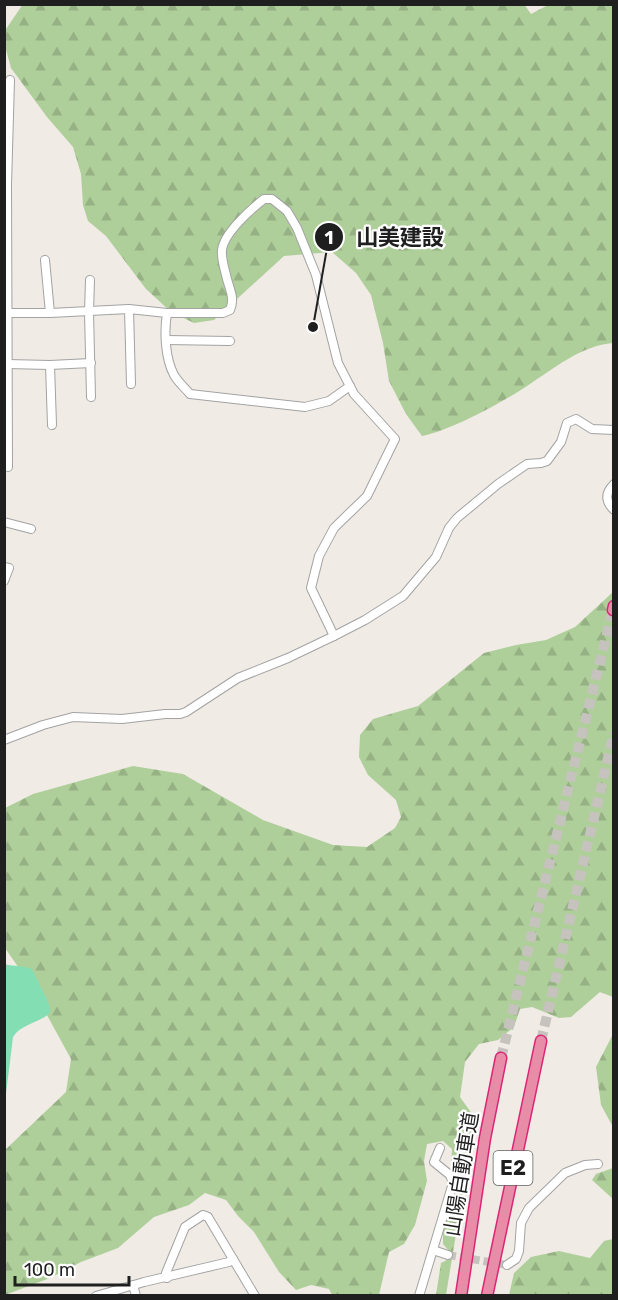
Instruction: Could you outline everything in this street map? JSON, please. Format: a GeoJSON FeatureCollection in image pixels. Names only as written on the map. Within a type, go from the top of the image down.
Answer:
{"type":"FeatureCollection","features":[{"type":"Feature","properties":{"kind":"highway","name":"E2"},"geometry":{"type":"LineString","coordinates":[[487,1296],[541,1041]]}},
{"type":"Feature","properties":{"kind":"highway","name":"山陽自動車道"},"geometry":{"type":"LineString","coordinates":[[461,1296],[485,1138],[501,1058]]}},
{"type":"Feature","properties":{"kind":"street"},"geometry":{"type":"LineString","coordinates":[[8,467],[6,133],[10,80]]}},
{"type":"Feature","properties":{"kind":"street"},"geometry":{"type":"LineString","coordinates":[[6,313],[129,309],[167,313],[223,313],[230,310],[233,302],[223,260],[222,249],[225,243],[252,207],[264,199],[272,200],[287,211],[316,275],[338,363],[350,386],[395,439],[367,496],[334,528],[319,555],[311,588],[334,636]]}},
{"type":"Feature","properties":{"kind":"street"},"geometry":{"type":"LineString","coordinates":[[45,260],[50,313]]}},
{"type":"Feature","properties":{"kind":"street"},"geometry":{"type":"LineString","coordinates":[[90,280],[92,397]]}},
{"type":"Feature","properties":{"kind":"street"},"geometry":{"type":"LineString","coordinates":[[129,309],[131,384]]}},
{"type":"Feature","properties":{"kind":"street"},"geometry":{"type":"LineString","coordinates":[[167,313],[166,340],[170,363],[175,376],[190,394],[305,407],[329,401],[350,386]]}},
{"type":"Feature","properties":{"kind":"street"},"geometry":{"type":"LineString","coordinates":[[166,340],[230,341]]}},
{"type":"Feature","properties":{"kind":"street"},"geometry":{"type":"LineString","coordinates":[[7,364],[91,363]]}},
{"type":"Feature","properties":{"kind":"street"},"geometry":{"type":"LineString","coordinates":[[50,365],[52,425]]}},
{"type":"Feature","properties":{"kind":"street"},"geometry":{"type":"LineString","coordinates":[[4,740],[43,724],[73,717],[122,719],[180,714],[238,678],[334,636],[403,596],[436,557],[449,528],[457,518],[498,484],[527,464],[547,461],[561,442],[567,423],[576,419],[592,429],[614,430]]}},
{"type":"Feature","properties":{"kind":"street"},"geometry":{"type":"LineString","coordinates":[[614,484],[607,494],[607,503],[614,510]]}},
{"type":"Feature","properties":{"kind":"street"},"geometry":{"type":"LineString","coordinates":[[4,522],[31,529]]}},
{"type":"Feature","properties":{"kind":"street"},"geometry":{"type":"LineString","coordinates":[[4,567],[9,568],[4,581]]}},
{"type":"Feature","properties":{"kind":"street"},"geometry":{"type":"LineString","coordinates":[[419,1296],[453,1183],[450,1175],[434,1162],[440,1148]]}},
{"type":"Feature","properties":{"kind":"street"},"geometry":{"type":"LineString","coordinates":[[507,1265],[516,1259],[519,1251],[521,1223],[529,1208],[565,1173],[585,1164],[598,1164]]}},
{"type":"Feature","properties":{"kind":"street"},"geometry":{"type":"LineString","coordinates":[[167,1278],[166,1273],[185,1227],[203,1215],[208,1217],[255,1296]]}},
{"type":"Feature","properties":{"kind":"street"},"geometry":{"type":"LineString","coordinates":[[433,1250],[448,1255]]}},
{"type":"Feature","properties":{"kind":"street"},"geometry":{"type":"LineString","coordinates":[[96,1296],[229,1262],[233,1259]]}},
{"type":"Feature","properties":{"kind":"street"},"geometry":{"type":"LineString","coordinates":[[133,1285],[136,1296]]}},
{"type":"Feature","properties":{"kind":"green space"},"geometry":{"type":"Polygon","coordinates":[[[23,4],[524,4],[531,14],[548,5],[613,5],[613,343],[579,353],[490,408],[462,422],[422,436],[406,414],[389,381],[383,343],[371,295],[356,273],[332,252],[284,256],[214,320],[194,323],[171,312],[146,289],[106,236],[88,221],[83,205],[81,174],[73,147],[47,117],[11,68],[4,32],[23,4]]]}},
{"type":"Feature","properties":{"kind":"green space"},"geometry":{"type":"Polygon","coordinates":[[[613,592],[613,997],[600,992],[571,1017],[559,1018],[532,1007],[520,1009],[514,1027],[498,1040],[479,1044],[465,1062],[460,1097],[475,1118],[446,1295],[436,1295],[441,1263],[449,1259],[450,1252],[443,1244],[443,1232],[455,1195],[458,1175],[451,1164],[452,1149],[443,1141],[427,1144],[424,1161],[427,1181],[415,1225],[404,1244],[389,1252],[379,1295],[332,1295],[329,1289],[311,1285],[296,1290],[279,1272],[254,1232],[226,1200],[205,1193],[189,1205],[154,1217],[118,1248],[5,1295],[5,1150],[66,1092],[71,1059],[30,984],[5,948],[5,808],[33,794],[133,766],[183,774],[263,820],[333,845],[367,847],[395,828],[401,817],[396,800],[368,775],[359,757],[360,735],[373,719],[418,706],[484,653],[546,640],[575,627],[613,592]]]}},
{"type":"Feature","properties":{"kind":"green space"},"geometry":{"type":"Polygon","coordinates":[[[5,964],[32,969],[49,1004],[50,1013],[21,1029],[13,1037],[5,1102],[5,964]]]}},
{"type":"Feature","properties":{"kind":"green space"},"geometry":{"type":"Polygon","coordinates":[[[613,1034],[613,1127],[601,1105],[596,1067],[613,1034]]]}},
{"type":"Feature","properties":{"kind":"green space"},"geometry":{"type":"Polygon","coordinates":[[[614,1168],[613,1199],[592,1180],[596,1174],[614,1168]]]}},
{"type":"Feature","properties":{"kind":"green space"},"geometry":{"type":"Polygon","coordinates":[[[613,1239],[613,1295],[509,1295],[514,1273],[531,1257],[559,1251],[590,1258],[604,1241],[613,1239]]]}},
{"type":"Feature","properties":{"kind":"tunnel"},"geometry":{"type":"LineString","coordinates":[[501,1058],[613,610]]}},
{"type":"Feature","properties":{"kind":"tunnel"},"geometry":{"type":"LineString","coordinates":[[541,1041],[614,733]]}},
{"type":"Feature","properties":{"kind":"tunnel"},"geometry":{"type":"LineString","coordinates":[[448,1255],[507,1265]]}},
{"type":"Feature","properties":{"kind":"place","name":"山美建設"},"geometry":{"type":"Point","coordinates":[313,327]}}]}
